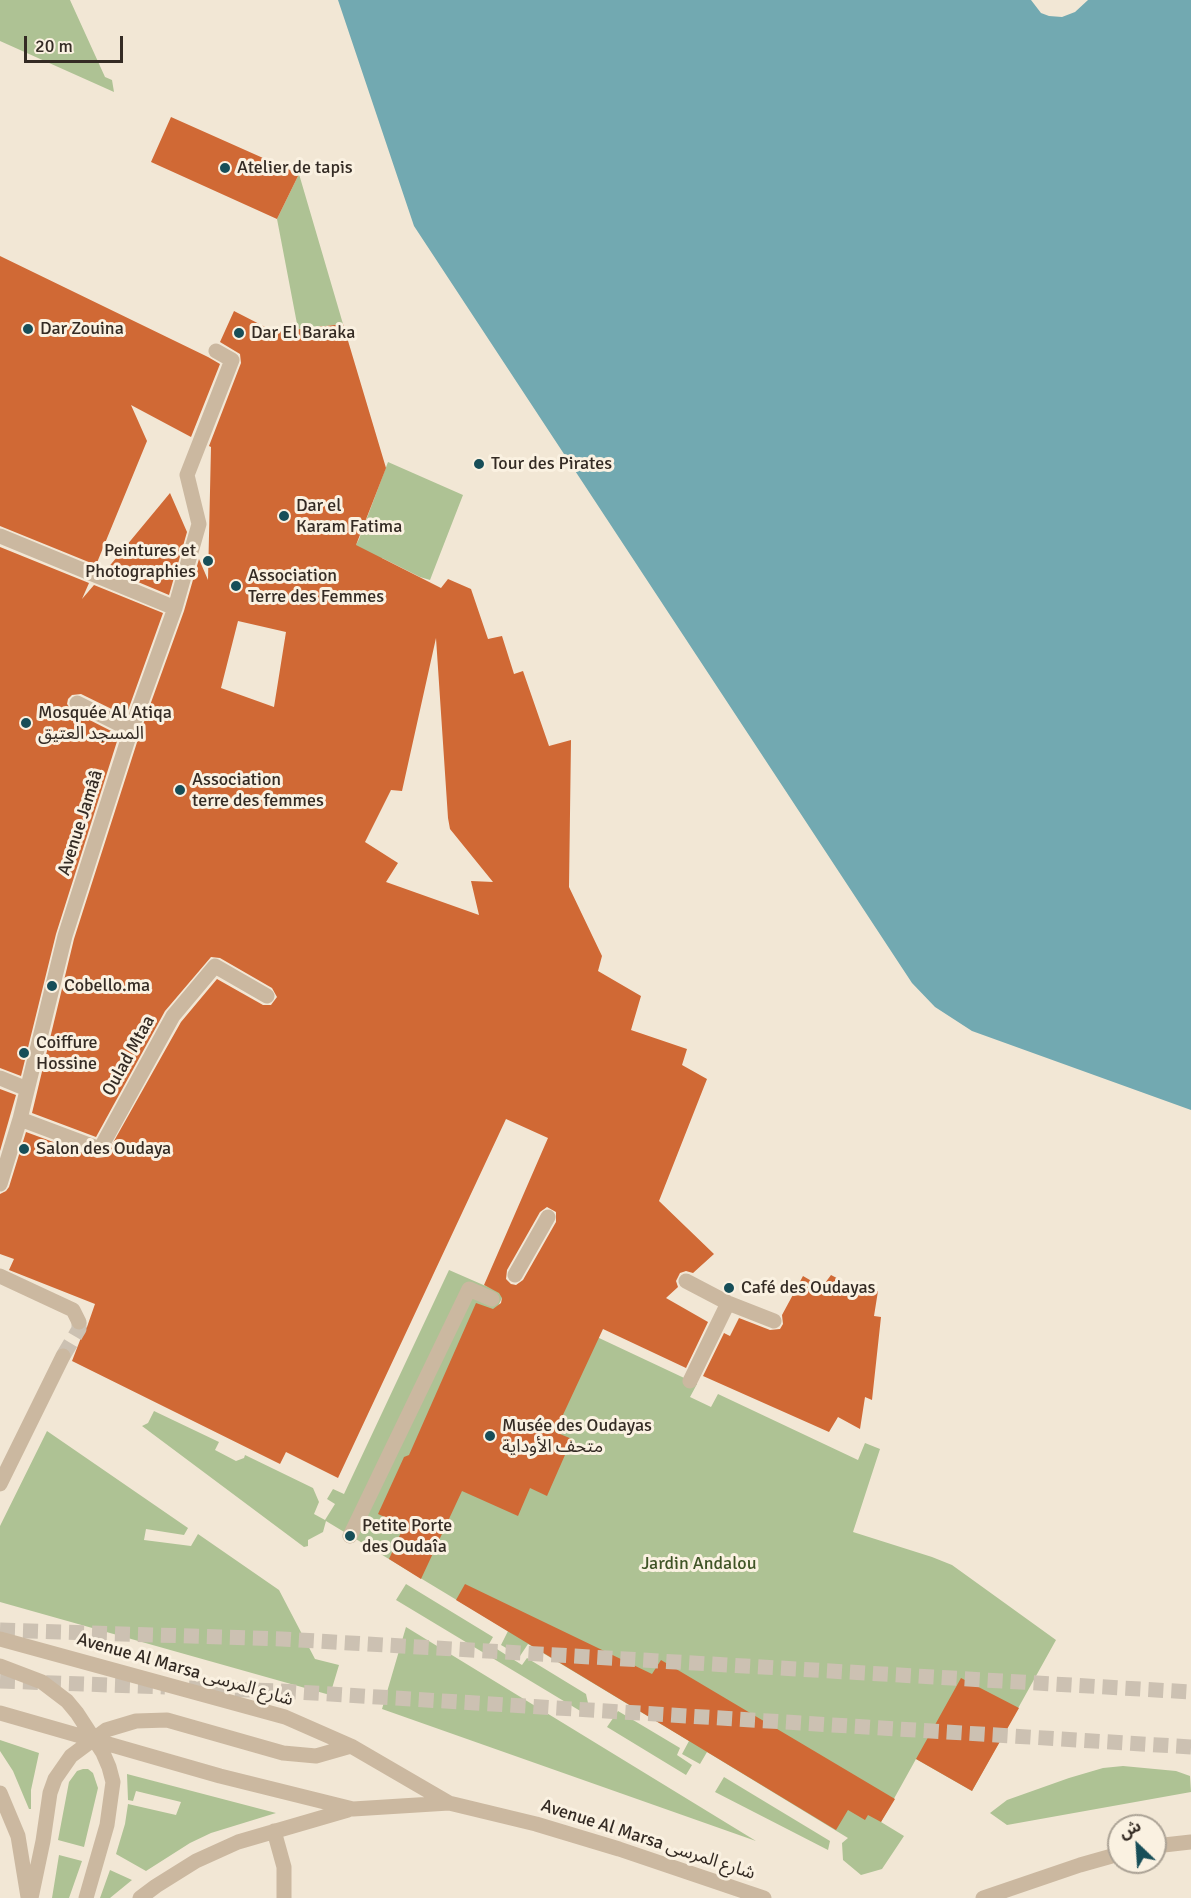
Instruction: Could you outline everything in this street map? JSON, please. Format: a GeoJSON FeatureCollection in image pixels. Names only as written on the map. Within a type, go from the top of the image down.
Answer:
{"type":"FeatureCollection","features":[{"type":"Feature","properties":{"kind":"street","name":"Avenue Jamââ"},"geometry":{"type":"LineString","coordinates":[[0,1184],[20,1119],[65,936],[131,730],[175,608],[200,525],[187,475],[232,360],[216,351]]}},
{"type":"Feature","properties":{"kind":"street"},"geometry":{"type":"LineString","coordinates":[[0,536],[175,608]]}},
{"type":"Feature","properties":{"kind":"street"},"geometry":{"type":"LineString","coordinates":[[77,703],[131,730]]}},
{"type":"Feature","properties":{"kind":"street","name":"Oulad Mtaa"},"geometry":{"type":"LineString","coordinates":[[20,1119],[100,1149],[173,1016],[214,966],[267,996]]}},
{"type":"Feature","properties":{"kind":"street"},"geometry":{"type":"LineString","coordinates":[[0,1078],[27,1089]]}},
{"type":"Feature","properties":{"kind":"street"},"geometry":{"type":"LineString","coordinates":[[515,1275],[548,1216]]}},
{"type":"Feature","properties":{"kind":"street"},"geometry":{"type":"LineString","coordinates":[[0,1276],[73,1310],[80,1322]]}},
{"type":"Feature","properties":{"kind":"street"},"geometry":{"type":"LineString","coordinates":[[686,1281],[728,1303],[774,1321]]}},
{"type":"Feature","properties":{"kind":"street"},"geometry":{"type":"LineString","coordinates":[[350,1536],[469,1289],[492,1299]]}},
{"type":"Feature","properties":{"kind":"street"},"geometry":{"type":"LineString","coordinates":[[690,1381],[728,1303]]}},
{"type":"Feature","properties":{"kind":"street"},"geometry":{"type":"LineString","coordinates":[[0,1485],[63,1356]]}},
{"type":"Feature","properties":{"kind":"street","name":"Avenue Al Marsa شارع المرسى"},"geometry":{"type":"LineString","coordinates":[[0,1639],[285,1717],[351,1746],[450,1803],[536,1824],[619,1849],[764,1898]]}},
{"type":"Feature","properties":{"kind":"street"},"geometry":{"type":"LineString","coordinates":[[0,1666],[27,1675],[55,1691],[77,1713],[103,1753],[113,1782],[107,1825],[86,1898]]}},
{"type":"Feature","properties":{"kind":"street","name":"Avenue Al Marsa شارع المرسى"},"geometry":{"type":"LineString","coordinates":[[0,1713],[220,1776],[353,1809],[450,1803]]}},
{"type":"Feature","properties":{"kind":"street"},"geometry":{"type":"LineString","coordinates":[[29,1898],[43,1841],[50,1792],[55,1779],[71,1756],[93,1738],[120,1724],[151,1719],[167,1720],[284,1753],[316,1756],[351,1746]]}},
{"type":"Feature","properties":{"kind":"street"},"geometry":{"type":"LineString","coordinates":[[0,1793],[18,1836],[29,1898]]}},
{"type":"Feature","properties":{"kind":"street"},"geometry":{"type":"LineString","coordinates":[[140,1898],[196,1861],[238,1842],[353,1809]]}},
{"type":"Feature","properties":{"kind":"street"},"geometry":{"type":"LineString","coordinates":[[274,1831],[284,1867],[284,1898]]}},
{"type":"Feature","properties":{"kind":"street"},"geometry":{"type":"LineString","coordinates":[[1167,1845],[1191,1842]]}},
{"type":"Feature","properties":{"kind":"street"},"geometry":{"type":"LineString","coordinates":[[983,1898],[1107,1857]]}},
{"type":"Feature","properties":{"kind":"green space"},"geometry":{"type":"Polygon","coordinates":[[[0,0],[70,0],[105,77],[112,80],[114,92],[0,41],[0,0]]]}},
{"type":"Feature","properties":{"kind":"green space"},"geometry":{"type":"Polygon","coordinates":[[[299,174],[343,324],[298,329],[277,219],[299,174]]]}},
{"type":"Feature","properties":{"kind":"green space"},"geometry":{"type":"Polygon","coordinates":[[[388,462],[463,495],[430,580],[382,558],[369,584],[342,572],[359,539],[388,462]]]}},
{"type":"Feature","properties":{"kind":"green space","name":"Jardin Andalou"},"geometry":{"type":"Polygon","coordinates":[[[449,1270],[504,1294],[498,1306],[516,1299],[697,1384],[690,1397],[711,1407],[718,1394],[858,1460],[865,1443],[880,1449],[853,1532],[952,1565],[1056,1640],[972,1791],[916,1759],[881,1822],[904,1836],[882,1869],[861,1875],[843,1860],[842,1843],[848,1838],[707,1752],[700,1764],[682,1754],[689,1741],[528,1644],[520,1656],[501,1645],[508,1631],[326,1521],[323,1532],[308,1540],[308,1546],[304,1547],[142,1426],[148,1423],[154,1411],[219,1442],[215,1450],[236,1461],[244,1458],[245,1455],[313,1488],[319,1502],[314,1514],[325,1520],[335,1504],[327,1499],[333,1489],[344,1494],[449,1270]]]}},
{"type":"Feature","properties":{"kind":"green space"},"geometry":{"type":"Polygon","coordinates":[[[47,1431],[188,1528],[184,1535],[146,1529],[144,1540],[191,1546],[198,1534],[279,1590],[315,1659],[339,1665],[330,1695],[0,1602],[0,1526],[47,1431]]]}},
{"type":"Feature","properties":{"kind":"green space"},"geometry":{"type":"Polygon","coordinates":[[[406,1584],[493,1637],[489,1644],[522,1665],[527,1658],[586,1694],[588,1703],[582,1712],[396,1600],[406,1584]]]}},
{"type":"Feature","properties":{"kind":"green space"},"geometry":{"type":"Polygon","coordinates":[[[406,1627],[756,1841],[382,1709],[406,1627]]]}},
{"type":"Feature","properties":{"kind":"green space"},"geometry":{"type":"Polygon","coordinates":[[[618,1711],[680,1748],[677,1755],[692,1765],[686,1775],[607,1727],[618,1711]]]}},
{"type":"Feature","properties":{"kind":"green space"},"geometry":{"type":"Polygon","coordinates":[[[0,1740],[39,1753],[31,1790],[31,1809],[29,1809],[13,1771],[0,1751],[0,1740]]]}},
{"type":"Feature","properties":{"kind":"green space"},"geometry":{"type":"Polygon","coordinates":[[[1123,1766],[1176,1771],[1190,1776],[1191,1792],[1007,1825],[990,1813],[1007,1800],[1069,1778],[1103,1768],[1123,1766]]]}},
{"type":"Feature","properties":{"kind":"green space"},"geometry":{"type":"Polygon","coordinates":[[[88,1769],[93,1773],[98,1788],[84,1847],[58,1840],[69,1782],[77,1771],[88,1769]]]}},
{"type":"Feature","properties":{"kind":"green space"},"geometry":{"type":"Polygon","coordinates":[[[127,1774],[276,1813],[211,1833],[190,1843],[146,1871],[116,1854],[128,1804],[176,1815],[181,1802],[136,1791],[133,1801],[128,1800],[127,1774]]]}},
{"type":"Feature","properties":{"kind":"green space"},"geometry":{"type":"Polygon","coordinates":[[[724,1777],[830,1841],[828,1850],[715,1792],[724,1777]]]}},
{"type":"Feature","properties":{"kind":"green space"},"geometry":{"type":"Polygon","coordinates":[[[59,1855],[82,1861],[69,1898],[52,1898],[59,1855]]]}},
{"type":"Feature","properties":{"kind":"green space"},"geometry":{"type":"Polygon","coordinates":[[[110,1870],[132,1880],[110,1898],[100,1898],[110,1870]]]}},
{"type":"Feature","properties":{"kind":"water"},"geometry":{"type":"Polygon","coordinates":[[[338,0],[1031,0],[1041,13],[1062,17],[1075,12],[1088,0],[1191,0],[1191,1110],[972,1031],[935,1007],[912,983],[414,226],[338,0]]]}},
{"type":"Feature","properties":{"kind":"building","name":"Atelier de tapis"},"geometry":{"type":"Polygon","coordinates":[[[171,117],[299,174],[277,219],[151,162],[171,117]]]}},
{"type":"Feature","properties":{"kind":"building"},"geometry":{"type":"Polygon","coordinates":[[[0,256],[220,364],[191,437],[131,405],[147,441],[96,565],[0,526],[0,256]]]}},
{"type":"Feature","properties":{"kind":"building"},"geometry":{"type":"Polygon","coordinates":[[[234,311],[275,332],[343,324],[386,468],[356,545],[441,588],[448,579],[471,589],[488,639],[502,636],[514,674],[523,671],[549,746],[571,740],[569,887],[602,956],[598,971],[641,996],[631,1030],[687,1049],[682,1065],[707,1079],[659,1201],[714,1254],[693,1273],[686,1271],[680,1273],[676,1281],[678,1287],[666,1298],[708,1322],[686,1368],[603,1329],[555,1432],[572,1439],[547,1496],[530,1488],[518,1516],[462,1491],[421,1579],[389,1559],[404,1526],[378,1514],[404,1457],[409,1455],[476,1303],[493,1309],[501,1303],[502,1298],[499,1293],[484,1285],[548,1138],[506,1119],[338,1478],[286,1452],[280,1464],[72,1361],[95,1304],[9,1270],[14,1259],[0,1254],[0,1194],[9,1187],[26,1132],[97,1158],[105,1157],[181,1022],[217,979],[263,1005],[271,1005],[277,997],[272,988],[220,958],[211,957],[165,1011],[96,1137],[32,1113],[74,939],[140,733],[184,611],[199,559],[208,580],[211,447],[209,446],[241,363],[240,354],[220,342],[234,311]],[[238,621],[221,688],[274,707],[286,632],[238,621]],[[436,638],[402,791],[391,790],[365,842],[398,863],[386,882],[479,915],[471,881],[493,882],[450,829],[436,638]],[[547,1207],[540,1212],[507,1270],[506,1279],[511,1284],[516,1285],[523,1280],[556,1222],[556,1212],[547,1207]]]}},
{"type":"Feature","properties":{"kind":"building"},"geometry":{"type":"Polygon","coordinates":[[[170,493],[187,532],[169,595],[107,569],[170,493]]]}},
{"type":"Feature","properties":{"kind":"building"},"geometry":{"type":"Polygon","coordinates":[[[0,547],[89,583],[82,599],[94,585],[163,613],[126,716],[81,694],[72,695],[68,699],[67,704],[72,711],[119,735],[56,934],[21,1076],[0,1068],[0,547]]]}},
{"type":"Feature","properties":{"kind":"building"},"geometry":{"type":"Polygon","coordinates":[[[0,1089],[16,1095],[0,1151],[0,1089]]]}},
{"type":"Feature","properties":{"kind":"building"},"geometry":{"type":"Polygon","coordinates":[[[831,1275],[852,1286],[878,1291],[874,1316],[881,1317],[872,1400],[865,1397],[860,1429],[838,1417],[829,1432],[703,1376],[724,1333],[730,1336],[739,1318],[770,1330],[780,1329],[783,1324],[782,1315],[803,1276],[822,1287],[831,1275]]]}},
{"type":"Feature","properties":{"kind":"building"},"geometry":{"type":"Polygon","coordinates":[[[465,1584],[652,1674],[661,1660],[895,1799],[881,1822],[868,1815],[865,1820],[848,1810],[836,1830],[456,1600],[465,1584]]]}},
{"type":"Feature","properties":{"kind":"building"},"geometry":{"type":"Polygon","coordinates":[[[961,1678],[1019,1708],[972,1791],[916,1759],[961,1678]]]}},
{"type":"Feature","properties":{"kind":"tunnel"},"geometry":{"type":"LineString","coordinates":[[63,1356],[79,1329],[79,1322]]}},
{"type":"Feature","properties":{"kind":"tunnel"},"geometry":{"type":"LineString","coordinates":[[0,1630],[282,1639],[1191,1692]]}},
{"type":"Feature","properties":{"kind":"tunnel"},"geometry":{"type":"LineString","coordinates":[[0,1681],[165,1687]]}},
{"type":"Feature","properties":{"kind":"tunnel"},"geometry":{"type":"LineString","coordinates":[[189,1688],[281,1691],[1191,1747]]}},
{"type":"Feature","properties":{"kind":"place","name":"Atelier de tapis"},"geometry":{"type":"Point","coordinates":[225,168]}},
{"type":"Feature","properties":{"kind":"place","name":"Dar Zouina"},"geometry":{"type":"Point","coordinates":[28,329]}},
{"type":"Feature","properties":{"kind":"place","name":"Dar El Baraka"},"geometry":{"type":"Point","coordinates":[239,333]}},
{"type":"Feature","properties":{"kind":"place","name":"Tour des Pirates"},"geometry":{"type":"Point","coordinates":[479,464]}},
{"type":"Feature","properties":{"kind":"place","name":"Dar el Karam Fatima"},"geometry":{"type":"Point","coordinates":[284,516]}},
{"type":"Feature","properties":{"kind":"place","name":"Peintures et Photographies"},"geometry":{"type":"Point","coordinates":[208,561]}},
{"type":"Feature","properties":{"kind":"place","name":"Association Terre des Femmes"},"geometry":{"type":"Point","coordinates":[236,586]}},
{"type":"Feature","properties":{"kind":"place","name":"Mosquée Al Atiqa المسجد العتيق"},"geometry":{"type":"Point","coordinates":[26,723]}},
{"type":"Feature","properties":{"kind":"place","name":"Association terre des femmes"},"geometry":{"type":"Point","coordinates":[180,790]}},
{"type":"Feature","properties":{"kind":"place","name":"Cobello.ma"},"geometry":{"type":"Point","coordinates":[52,986]}},
{"type":"Feature","properties":{"kind":"place","name":"Coiffure Hossine"},"geometry":{"type":"Point","coordinates":[24,1053]}},
{"type":"Feature","properties":{"kind":"place","name":"Salon des Oudaya"},"geometry":{"type":"Point","coordinates":[24,1149]}},
{"type":"Feature","properties":{"kind":"place","name":"Café des Oudayas"},"geometry":{"type":"Point","coordinates":[729,1288]}},
{"type":"Feature","properties":{"kind":"place","name":"Musée des Oudayas متحف الأوداية"},"geometry":{"type":"Point","coordinates":[490,1436]}},
{"type":"Feature","properties":{"kind":"place","name":"Petite Porte des Oudaîa"},"geometry":{"type":"Point","coordinates":[350,1536]}}]}
